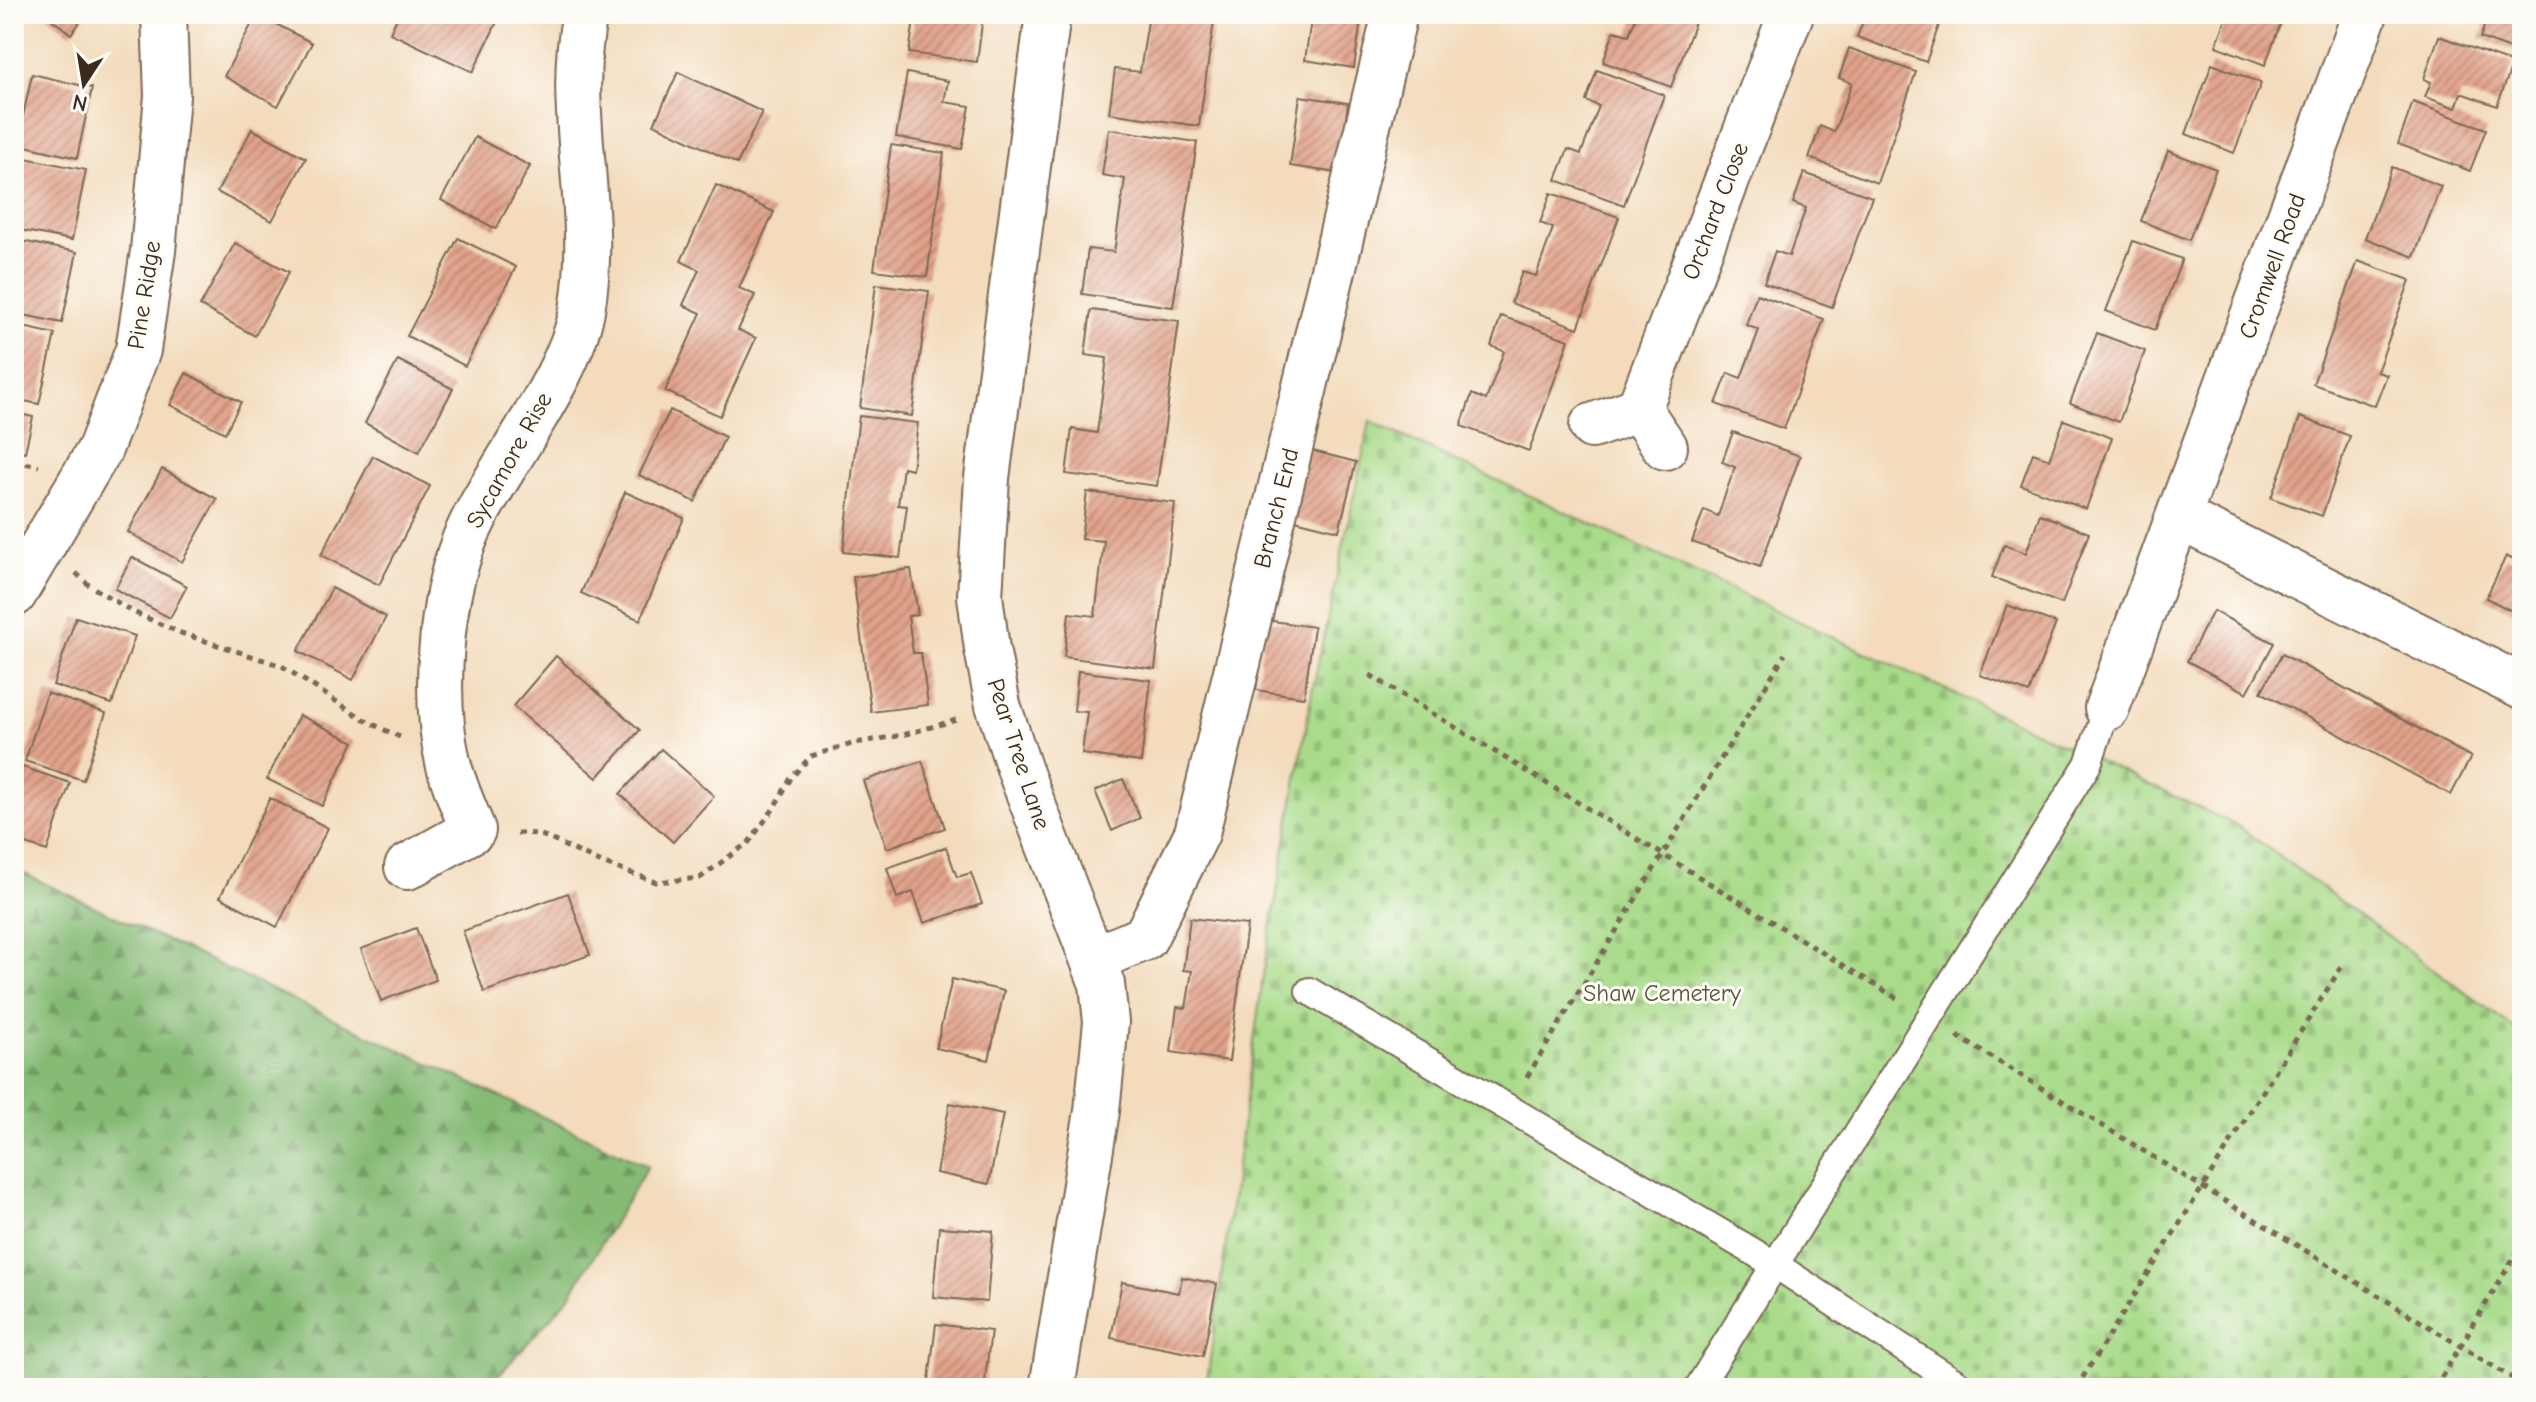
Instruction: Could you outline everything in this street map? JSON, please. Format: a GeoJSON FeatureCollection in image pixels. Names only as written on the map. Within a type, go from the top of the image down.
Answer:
{"type":"FeatureCollection","features":[{"type":"Feature","properties":{"kind":"street","name":"Pine Ridge"},"geometry":{"type":"LineString","coordinates":[[14,594],[100,449],[138,350],[153,251],[167,96],[164,14]]}},
{"type":"Feature","properties":{"kind":"street","name":"Sycamore Rise"},"geometry":{"type":"LineString","coordinates":[[473,830],[448,760],[440,668],[442,642],[451,587],[464,542],[485,498],[541,406],[570,348],[581,314],[588,250],[577,79],[578,47],[585,14]]}},
{"type":"Feature","properties":{"kind":"street","name":"Pear Tree Lane"},"geometry":{"type":"LineString","coordinates":[[1048,14],[1008,307],[983,529],[980,596],[998,705],[1020,771],[1102,984],[1106,1022],[1097,1111],[1052,1388]]}},
{"type":"Feature","properties":{"kind":"street","name":"Branch End"},"geometry":{"type":"LineString","coordinates":[[1093,959],[1145,938],[1197,833],[1395,14]]}},
{"type":"Feature","properties":{"kind":"street","name":"Orchard Close"},"geometry":{"type":"LineString","coordinates":[[1639,409],[1791,14]]}},
{"type":"Feature","properties":{"kind":"street","name":"Cromwell Road"},"geometry":{"type":"LineString","coordinates":[[2107,708],[2365,14]]}},
{"type":"Feature","properties":{"kind":"street"},"geometry":{"type":"LineString","coordinates":[[1592,426],[1639,409],[1665,447]]}},
{"type":"Feature","properties":{"kind":"street"},"geometry":{"type":"LineString","coordinates":[[2179,517],[2522,687]]}},
{"type":"Feature","properties":{"kind":"street"},"geometry":{"type":"LineString","coordinates":[[407,867],[473,830]]}},
{"type":"Feature","properties":{"kind":"lane"},"geometry":{"type":"LineString","coordinates":[[1698,1388],[2088,764],[2107,708]]}},
{"type":"Feature","properties":{"kind":"lane"},"geometry":{"type":"LineString","coordinates":[[1309,991],[1774,1264],[1964,1388]]}},
{"type":"Feature","properties":{"kind":"path"},"geometry":{"type":"LineString","coordinates":[[45,544],[89,585],[133,612],[181,633],[282,666],[368,722],[448,760]]}},
{"type":"Feature","properties":{"kind":"path"},"geometry":{"type":"LineString","coordinates":[[1508,1108],[1785,654]]}},
{"type":"Feature","properties":{"kind":"path"},"geometry":{"type":"LineString","coordinates":[[473,830],[539,834],[602,863],[656,882],[700,878],[749,842],[791,778],[811,756],[855,743],[903,735],[965,718],[998,705]]}},
{"type":"Feature","properties":{"kind":"path"},"geometry":{"type":"LineString","coordinates":[[2076,1388],[2342,966]]}},
{"type":"Feature","properties":{"kind":"path"},"geometry":{"type":"LineString","coordinates":[[2435,1388],[2522,1244]]}},
{"type":"Feature","properties":{"kind":"green space","name":"Shaw Cemetery"},"geometry":{"type":"Polygon","coordinates":[[[1370,421],[2238,826],[2522,1034],[2522,1388],[1206,1388],[1265,962],[1312,692],[1370,421]]]}},
{"type":"Feature","properties":{"kind":"green space"},"geometry":{"type":"Polygon","coordinates":[[[14,869],[648,1166],[568,1299],[487,1388],[14,1388],[14,869]]]}},
{"type":"Feature","properties":{"kind":"building"},"geometry":{"type":"Polygon","coordinates":[[[45,14],[86,14],[71,34],[45,14]]]}},
{"type":"Feature","properties":{"kind":"building"},"geometry":{"type":"Polygon","coordinates":[[[257,14],[312,43],[278,106],[224,76],[257,14]]]}},
{"type":"Feature","properties":{"kind":"building"},"geometry":{"type":"Polygon","coordinates":[[[399,14],[485,14],[498,20],[473,72],[390,33],[399,14]]]}},
{"type":"Feature","properties":{"kind":"building"},"geometry":{"type":"Polygon","coordinates":[[[915,14],[983,16],[977,62],[909,53],[915,14]]]}},
{"type":"Feature","properties":{"kind":"building"},"geometry":{"type":"Polygon","coordinates":[[[1149,14],[1215,14],[1199,126],[1109,113],[1115,69],[1140,72],[1149,14]]]}},
{"type":"Feature","properties":{"kind":"building"},"geometry":{"type":"Polygon","coordinates":[[[1312,14],[1362,14],[1354,68],[1305,60],[1312,14]]]}},
{"type":"Feature","properties":{"kind":"building"},"geometry":{"type":"Polygon","coordinates":[[[1637,14],[1698,14],[1671,87],[1603,62],[1614,31],[1629,35],[1637,14]]]}},
{"type":"Feature","properties":{"kind":"building"},"geometry":{"type":"Polygon","coordinates":[[[1866,14],[1943,14],[1926,62],[1857,37],[1866,14]]]}},
{"type":"Feature","properties":{"kind":"building"},"geometry":{"type":"Polygon","coordinates":[[[2228,14],[2284,14],[2265,65],[2216,46],[2228,14]]]}},
{"type":"Feature","properties":{"kind":"building"},"geometry":{"type":"Polygon","coordinates":[[[2458,14],[2522,14],[2522,53],[2480,38],[2485,24],[2458,14]]]}},
{"type":"Feature","properties":{"kind":"building"},"geometry":{"type":"Polygon","coordinates":[[[2439,36],[2513,63],[2497,106],[2461,93],[2456,108],[2425,97],[2431,82],[2424,79],[2439,36]]]}},
{"type":"Feature","properties":{"kind":"building"},"geometry":{"type":"Polygon","coordinates":[[[1849,48],[1916,72],[1877,183],[1809,158],[1820,126],[1834,132],[1852,83],[1839,78],[1849,48]]]}},
{"type":"Feature","properties":{"kind":"building"},"geometry":{"type":"Polygon","coordinates":[[[2212,64],[2261,83],[2234,153],[2186,134],[2212,64]]]}},
{"type":"Feature","properties":{"kind":"building"},"geometry":{"type":"Polygon","coordinates":[[[1597,70],[1664,95],[1624,205],[1556,180],[1568,149],[1581,154],[1599,106],[1586,101],[1597,70]]]}},
{"type":"Feature","properties":{"kind":"building"},"geometry":{"type":"Polygon","coordinates":[[[678,72],[762,112],[737,164],[654,124],[678,72]]]}},
{"type":"Feature","properties":{"kind":"building"},"geometry":{"type":"Polygon","coordinates":[[[907,73],[948,81],[944,102],[970,106],[962,149],[896,137],[907,73]]]}},
{"type":"Feature","properties":{"kind":"building"},"geometry":{"type":"Polygon","coordinates":[[[32,74],[92,88],[77,158],[17,144],[32,74]]]}},
{"type":"Feature","properties":{"kind":"building"},"geometry":{"type":"Polygon","coordinates":[[[1300,96],[1348,103],[1338,173],[1290,166],[1300,96]]]}},
{"type":"Feature","properties":{"kind":"building"},"geometry":{"type":"Polygon","coordinates":[[[2413,102],[2486,129],[2470,171],[2398,144],[2413,102]]]}},
{"type":"Feature","properties":{"kind":"building"},"geometry":{"type":"Polygon","coordinates":[[[252,129],[306,158],[272,221],[217,192],[252,129]]]}},
{"type":"Feature","properties":{"kind":"building"},"geometry":{"type":"Polygon","coordinates":[[[1109,129],[1197,142],[1173,307],[1082,294],[1088,249],[1114,252],[1125,179],[1102,175],[1109,129]]]}},
{"type":"Feature","properties":{"kind":"building"},"geometry":{"type":"Polygon","coordinates":[[[475,137],[530,166],[496,229],[441,200],[475,137]]]}},
{"type":"Feature","properties":{"kind":"building"},"geometry":{"type":"Polygon","coordinates":[[[891,145],[944,153],[927,277],[874,270],[891,145]]]}},
{"type":"Feature","properties":{"kind":"building"},"geometry":{"type":"Polygon","coordinates":[[[2168,151],[2216,169],[2189,240],[2141,221],[2168,151]]]}},
{"type":"Feature","properties":{"kind":"building"},"geometry":{"type":"Polygon","coordinates":[[[25,158],[86,170],[72,240],[14,229],[25,158]]]}},
{"type":"Feature","properties":{"kind":"building"},"geometry":{"type":"Polygon","coordinates":[[[2392,167],[2441,186],[2414,257],[2365,238],[2392,167]]]}},
{"type":"Feature","properties":{"kind":"building"},"geometry":{"type":"Polygon","coordinates":[[[1804,173],[1872,197],[1832,307],[1764,283],[1775,251],[1789,256],[1806,208],[1793,203],[1804,173]]]}},
{"type":"Feature","properties":{"kind":"building"},"geometry":{"type":"Polygon","coordinates":[[[716,185],[774,212],[739,288],[755,295],[738,330],[756,338],[720,416],[665,391],[701,313],[683,305],[699,270],[681,261],[716,185]]]}},
{"type":"Feature","properties":{"kind":"building"},"geometry":{"type":"Polygon","coordinates":[[[1551,193],[1619,217],[1578,328],[1511,303],[1522,272],[1536,276],[1553,228],[1540,223],[1551,193]]]}},
{"type":"Feature","properties":{"kind":"building"},"geometry":{"type":"Polygon","coordinates":[[[458,238],[516,267],[465,366],[407,336],[458,238]]]}},
{"type":"Feature","properties":{"kind":"building"},"geometry":{"type":"Polygon","coordinates":[[[16,240],[77,252],[62,323],[14,313],[16,240]]]}},
{"type":"Feature","properties":{"kind":"building"},"geometry":{"type":"Polygon","coordinates":[[[2133,241],[2182,259],[2155,330],[2106,311],[2133,241]]]}},
{"type":"Feature","properties":{"kind":"building"},"geometry":{"type":"Polygon","coordinates":[[[235,243],[289,272],[255,336],[200,306],[235,243]]]}},
{"type":"Feature","properties":{"kind":"building"},"geometry":{"type":"Polygon","coordinates":[[[2358,261],[2410,280],[2377,372],[2387,375],[2375,406],[2313,384],[2358,261]]]}},
{"type":"Feature","properties":{"kind":"building"},"geometry":{"type":"Polygon","coordinates":[[[876,284],[929,291],[912,416],[860,408],[876,284]]]}},
{"type":"Feature","properties":{"kind":"building"},"geometry":{"type":"Polygon","coordinates":[[[1757,294],[1824,319],[1784,429],[1716,404],[1728,373],[1741,378],[1759,330],[1746,325],[1757,294]]]}},
{"type":"Feature","properties":{"kind":"building"},"geometry":{"type":"Polygon","coordinates":[[[1091,310],[1179,321],[1157,486],[1066,474],[1072,429],[1097,433],[1107,358],[1085,355],[1091,310]]]}},
{"type":"Feature","properties":{"kind":"building"},"geometry":{"type":"Polygon","coordinates":[[[1501,316],[1569,340],[1529,451],[1461,426],[1472,394],[1486,400],[1495,376],[1504,351],[1491,346],[1501,316]]]}},
{"type":"Feature","properties":{"kind":"building"},"geometry":{"type":"Polygon","coordinates":[[[14,325],[55,334],[39,404],[14,399],[14,325]]]}},
{"type":"Feature","properties":{"kind":"building"},"geometry":{"type":"Polygon","coordinates":[[[2097,333],[2145,351],[2119,422],[2070,403],[2097,333]]]}},
{"type":"Feature","properties":{"kind":"building"},"geometry":{"type":"Polygon","coordinates":[[[398,360],[453,389],[419,452],[365,423],[398,360]]]}},
{"type":"Feature","properties":{"kind":"building"},"geometry":{"type":"Polygon","coordinates":[[[186,373],[241,402],[225,433],[170,405],[186,373]]]}},
{"type":"Feature","properties":{"kind":"building"},"geometry":{"type":"Polygon","coordinates":[[[670,410],[725,437],[695,502],[639,475],[670,410]]]}},
{"type":"Feature","properties":{"kind":"building"},"geometry":{"type":"Polygon","coordinates":[[[14,413],[33,417],[25,452],[14,450],[14,413]]]}},
{"type":"Feature","properties":{"kind":"building"},"geometry":{"type":"Polygon","coordinates":[[[859,416],[918,423],[912,469],[903,467],[898,505],[907,506],[900,558],[843,552],[859,416]]]}},
{"type":"Feature","properties":{"kind":"building"},"geometry":{"type":"Polygon","coordinates":[[[2300,417],[2350,436],[2322,516],[2271,498],[2300,417]]]}},
{"type":"Feature","properties":{"kind":"building"},"geometry":{"type":"Polygon","coordinates":[[[2064,420],[2112,438],[2086,509],[2021,485],[2033,453],[2049,459],[2064,420]]]}},
{"type":"Feature","properties":{"kind":"building"},"geometry":{"type":"Polygon","coordinates":[[[1733,432],[1800,456],[1760,567],[1692,542],[1704,510],[1718,516],[1735,467],[1722,462],[1733,432]]]}},
{"type":"Feature","properties":{"kind":"building"},"geometry":{"type":"Polygon","coordinates":[[[1309,450],[1356,462],[1339,531],[1291,519],[1309,450]]]}},
{"type":"Feature","properties":{"kind":"building"},"geometry":{"type":"Polygon","coordinates":[[[373,456],[430,486],[379,585],[321,555],[373,456]]]}},
{"type":"Feature","properties":{"kind":"building"},"geometry":{"type":"Polygon","coordinates":[[[162,469],[217,499],[182,562],[128,532],[162,469]]]}},
{"type":"Feature","properties":{"kind":"building"},"geometry":{"type":"Polygon","coordinates":[[[625,492],[684,518],[640,620],[581,593],[625,492]]]}},
{"type":"Feature","properties":{"kind":"building"},"geometry":{"type":"Polygon","coordinates":[[[1087,492],[1175,503],[1155,669],[1064,657],[1069,613],[1095,616],[1104,541],[1081,539],[1087,492]]]}},
{"type":"Feature","properties":{"kind":"building"},"geometry":{"type":"Polygon","coordinates":[[[2040,514],[2089,533],[2062,604],[1992,577],[2004,545],[2026,553],[2040,514]]]}},
{"type":"Feature","properties":{"kind":"building"},"geometry":{"type":"Polygon","coordinates":[[[2506,556],[2522,564],[2522,616],[2486,598],[2506,556]]]}},
{"type":"Feature","properties":{"kind":"building"},"geometry":{"type":"Polygon","coordinates":[[[132,557],[187,586],[170,618],[115,589],[132,557]]]}},
{"type":"Feature","properties":{"kind":"building"},"geometry":{"type":"Polygon","coordinates":[[[911,569],[918,615],[908,616],[913,653],[921,653],[928,705],[871,712],[853,577],[911,569]]]}},
{"type":"Feature","properties":{"kind":"building"},"geometry":{"type":"Polygon","coordinates":[[[332,588],[386,617],[353,680],[298,651],[332,588]]]}},
{"type":"Feature","properties":{"kind":"building"},"geometry":{"type":"Polygon","coordinates":[[[2007,605],[2056,623],[2029,693],[1980,675],[2007,605]]]}},
{"type":"Feature","properties":{"kind":"building"},"geometry":{"type":"Polygon","coordinates":[[[2213,611],[2274,643],[2247,693],[2187,661],[2213,611]]]}},
{"type":"Feature","properties":{"kind":"building"},"geometry":{"type":"Polygon","coordinates":[[[76,617],[135,636],[112,704],[53,685],[76,617]]]}},
{"type":"Feature","properties":{"kind":"building"},"geometry":{"type":"Polygon","coordinates":[[[1266,620],[1314,627],[1304,697],[1256,690],[1266,620]]]}},
{"type":"Feature","properties":{"kind":"building"},"geometry":{"type":"Polygon","coordinates":[[[2282,654],[2471,757],[2451,795],[2261,692],[2282,654]]]}},
{"type":"Feature","properties":{"kind":"building"},"geometry":{"type":"Polygon","coordinates":[[[556,656],[640,730],[597,778],[513,706],[556,656]]]}},
{"type":"Feature","properties":{"kind":"building"},"geometry":{"type":"Polygon","coordinates":[[[1078,671],[1151,680],[1141,762],[1082,754],[1087,712],[1074,711],[1078,671]]]}},
{"type":"Feature","properties":{"kind":"building"},"geometry":{"type":"Polygon","coordinates":[[[47,693],[106,713],[83,780],[25,761],[47,693]]]}},
{"type":"Feature","properties":{"kind":"building"},"geometry":{"type":"Polygon","coordinates":[[[299,715],[354,742],[322,806],[267,779],[299,715]]]}},
{"type":"Feature","properties":{"kind":"building"},"geometry":{"type":"Polygon","coordinates":[[[661,749],[714,796],[673,842],[620,794],[661,749]]]}},
{"type":"Feature","properties":{"kind":"building"},"geometry":{"type":"Polygon","coordinates":[[[922,761],[945,828],[887,848],[863,781],[922,761]]]}},
{"type":"Feature","properties":{"kind":"building"},"geometry":{"type":"Polygon","coordinates":[[[14,764],[70,783],[47,851],[14,840],[14,764]]]}},
{"type":"Feature","properties":{"kind":"building"},"geometry":{"type":"Polygon","coordinates":[[[1123,779],[1140,818],[1112,831],[1095,791],[1123,779]]]}},
{"type":"Feature","properties":{"kind":"building"},"geometry":{"type":"Polygon","coordinates":[[[270,798],[328,828],[277,927],[220,897],[270,798]]]}},
{"type":"Feature","properties":{"kind":"building"},"geometry":{"type":"Polygon","coordinates":[[[946,847],[957,877],[971,873],[982,904],[924,923],[913,892],[897,898],[887,868],[946,847]]]}},
{"type":"Feature","properties":{"kind":"building"},"geometry":{"type":"Polygon","coordinates":[[[568,893],[590,955],[484,992],[463,931],[568,893]]]}},
{"type":"Feature","properties":{"kind":"building"},"geometry":{"type":"Polygon","coordinates":[[[1190,918],[1247,925],[1229,1061],[1171,1052],[1177,1007],[1186,1008],[1192,971],[1183,970],[1190,918]]]}},
{"type":"Feature","properties":{"kind":"building"},"geometry":{"type":"Polygon","coordinates":[[[416,928],[436,980],[381,1001],[361,949],[416,928]]]}},
{"type":"Feature","properties":{"kind":"building"},"geometry":{"type":"Polygon","coordinates":[[[952,979],[1004,991],[989,1060],[936,1048],[952,979]]]}},
{"type":"Feature","properties":{"kind":"building"},"geometry":{"type":"Polygon","coordinates":[[[950,1103],[1003,1114],[989,1184],[936,1173],[950,1103]]]}},
{"type":"Feature","properties":{"kind":"building"},"geometry":{"type":"Polygon","coordinates":[[[939,1227],[993,1231],[987,1302],[933,1297],[939,1227]]]}},
{"type":"Feature","properties":{"kind":"building"},"geometry":{"type":"Polygon","coordinates":[[[1182,1277],[1217,1284],[1203,1356],[1111,1338],[1122,1282],[1179,1293],[1182,1277]]]}},
{"type":"Feature","properties":{"kind":"building"},"geometry":{"type":"Polygon","coordinates":[[[936,1324],[991,1331],[984,1388],[928,1388],[936,1324]]]}}]}
